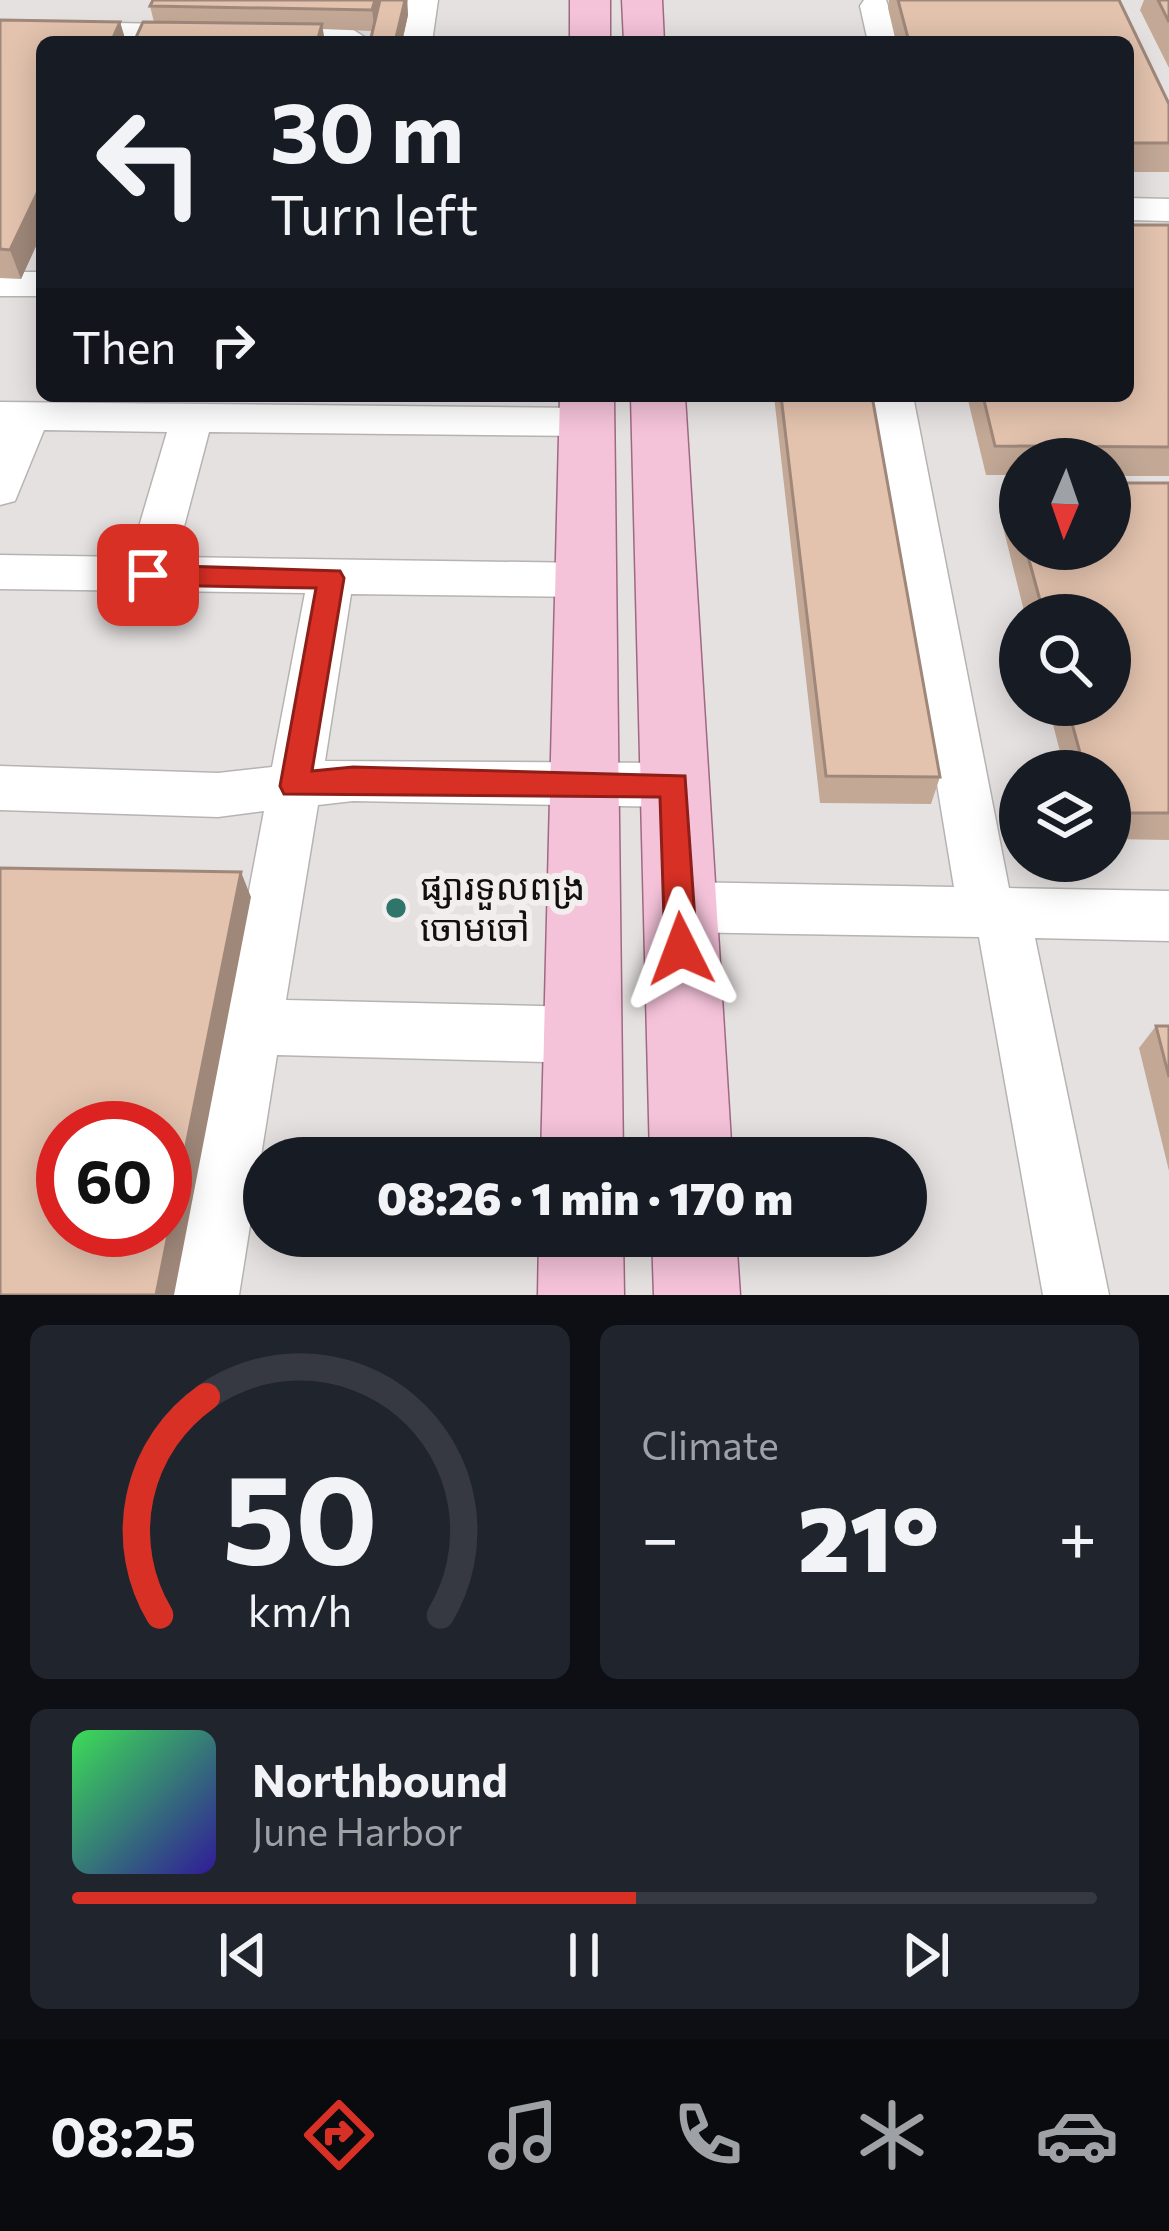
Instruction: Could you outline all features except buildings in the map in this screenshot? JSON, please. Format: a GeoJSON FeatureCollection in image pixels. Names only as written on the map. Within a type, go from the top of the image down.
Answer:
{"type":"FeatureCollection","features":[{"type":"Feature","properties":{"kind":"main road"},"geometry":{"type":"LineString","coordinates":[[590,0],[590,36]]}},
{"type":"Feature","properties":{"kind":"main road"},"geometry":{"type":"LineString","coordinates":[[642,0],[644,36]]}},
{"type":"Feature","properties":{"kind":"main road"},"geometry":{"type":"LineString","coordinates":[[658,402],[690,1137]]}},
{"type":"Feature","properties":{"kind":"main road"},"geometry":{"type":"LineString","coordinates":[[582,1137],[587,409]]}},
{"type":"Feature","properties":{"kind":"main road"},"geometry":{"type":"LineString","coordinates":[[581,1257],[581,1295]]}},
{"type":"Feature","properties":{"kind":"main road"},"geometry":{"type":"LineString","coordinates":[[695,1257],[697,1295]]}},
{"type":"Feature","properties":{"kind":"street"},"geometry":{"type":"LineString","coordinates":[[417,36],[423,0]]}},
{"type":"Feature","properties":{"kind":"street"},"geometry":{"type":"LineString","coordinates":[[874,6],[882,36]]}},
{"type":"Feature","properties":{"kind":"street"},"geometry":{"type":"LineString","coordinates":[[0,30],[349,36]]}},
{"type":"Feature","properties":{"kind":"street"},"geometry":{"type":"LineString","coordinates":[[1134,209],[1169,210]]}},
{"type":"Feature","properties":{"kind":"street"},"geometry":{"type":"LineString","coordinates":[[0,284],[36,284]]}},
{"type":"Feature","properties":{"kind":"street"},"geometry":{"type":"LineString","coordinates":[[894,402],[994,913],[1076,1295]]}},
{"type":"Feature","properties":{"kind":"street"},"geometry":{"type":"LineString","coordinates":[[0,490],[15,416],[192,418],[352,408],[587,409]]}},
{"type":"Feature","properties":{"kind":"street"},"geometry":{"type":"LineString","coordinates":[[148,575],[192,418]]}},
{"type":"Feature","properties":{"kind":"street"},"geometry":{"type":"LineString","coordinates":[[0,572],[586,580]]}},
{"type":"Feature","properties":{"kind":"street"},"geometry":{"type":"LineString","coordinates":[[206,1295],[331,578]]}},
{"type":"Feature","properties":{"kind":"street"},"geometry":{"type":"LineString","coordinates":[[0,788],[218,795],[353,779],[583,788],[674,785]]}},
{"type":"Feature","properties":{"kind":"street"},"geometry":{"type":"LineString","coordinates":[[679,907],[1169,916]]}},
{"type":"Feature","properties":{"kind":"street"},"geometry":{"type":"LineString","coordinates":[[253,1027],[582,1035]]}},
{"type":"Feature","properties":{"kind":"place","name":"ផ្សារទួលពង្រ ចោមចៅ"},"geometry":{"type":"Point","coordinates":[396,908]}},
{"type":"Feature","properties":{"kind":"route"},"geometry":{"type":"LineString","coordinates":[[148,575],[331,578],[295,786],[353,779],[583,788],[674,785],[681,949]]}}]}
